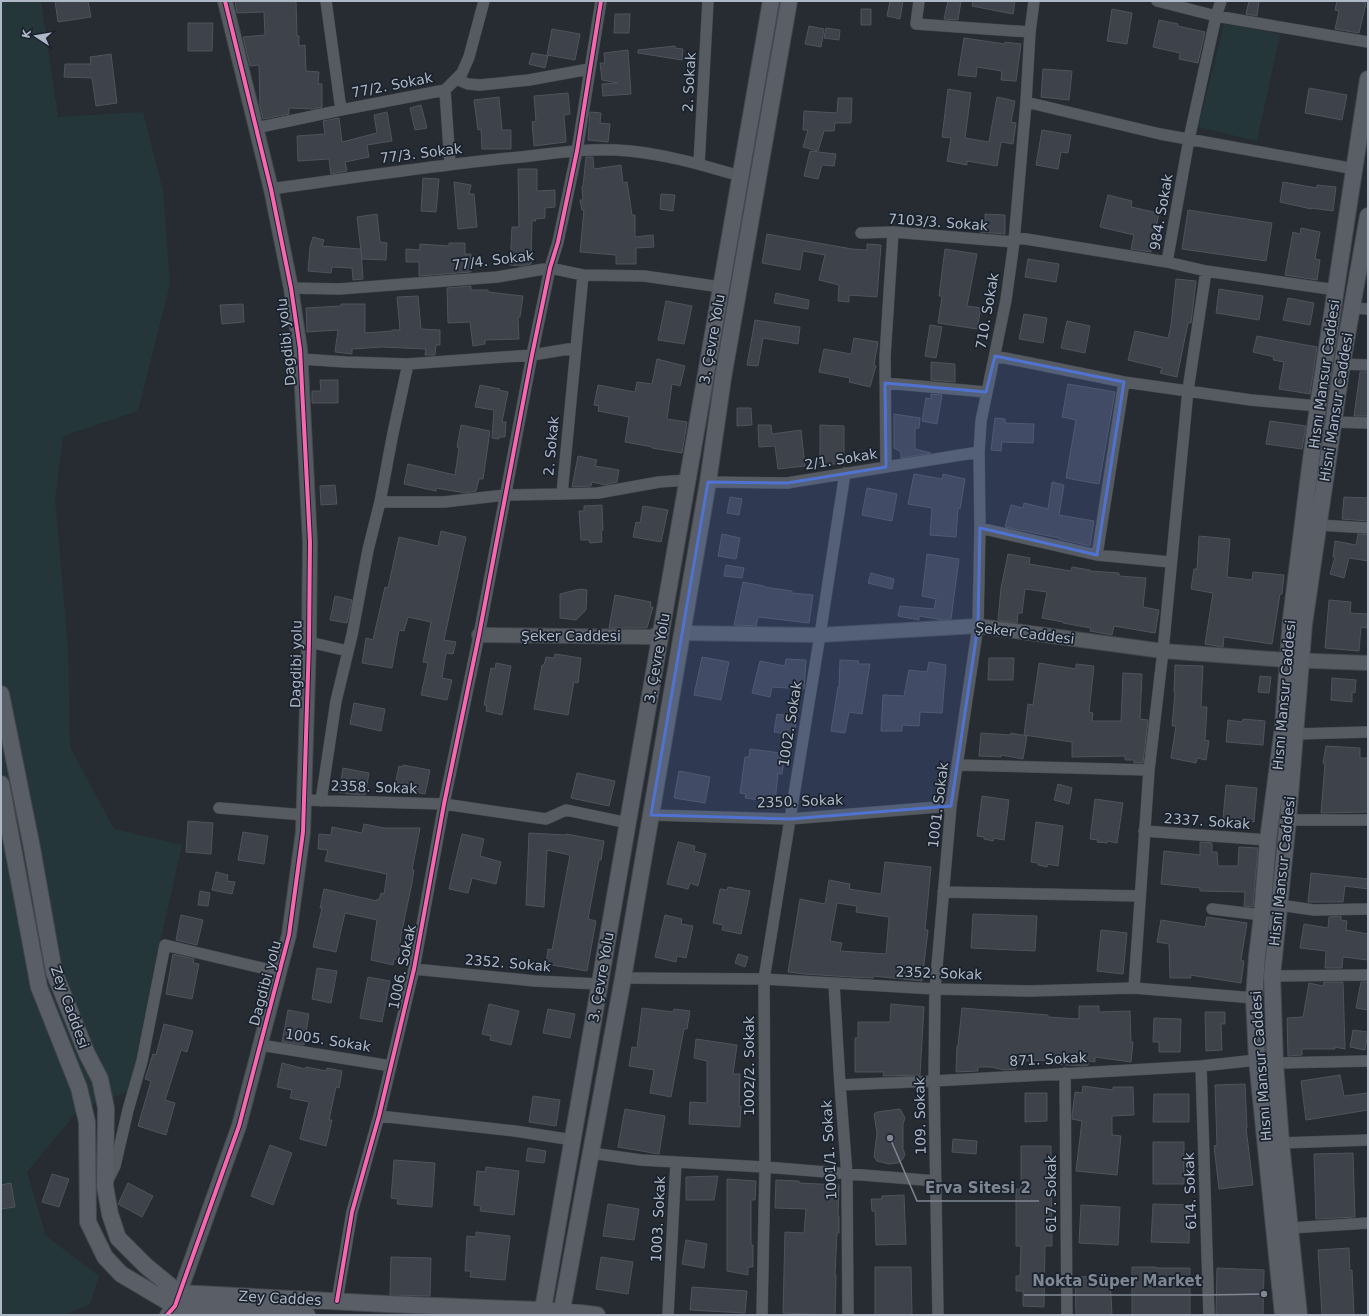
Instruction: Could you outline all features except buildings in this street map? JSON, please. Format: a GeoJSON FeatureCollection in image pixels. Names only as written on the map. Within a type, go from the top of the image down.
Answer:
{"type":"FeatureCollection","features":[{"type":"Feature","properties":{"kind":"main road","name":"3. Çevre Yolu"},"geometry":{"type":"LineString","coordinates":[[542,1313],[771,1]]}},
{"type":"Feature","properties":{"kind":"main road","name":"3. Çevre Yolu"},"geometry":{"type":"LineString","coordinates":[[561,1313],[623,978],[708,482],[723,378],[789,1]]}},
{"type":"Feature","properties":{"kind":"main road","name":"Hısnı Mansur Caddesi"},"geometry":{"type":"LineString","coordinates":[[1283,1315],[1257,1060],[1254,998],[1268,840],[1283,727],[1295,660],[1291,619],[1318,406],[1368,79]]}},
{"type":"Feature","properties":{"kind":"main road","name":"Hisni Mansur Caddesi"},"geometry":{"type":"LineString","coordinates":[[1299,1315],[1281,1143],[1275,1063],[1272,976],[1295,734],[1295,660],[1304,624],[1342,364],[1366,243],[1368,216]]}},
{"type":"Feature","properties":{"kind":"main road","name":"Zey Caddesi"},"geometry":{"type":"LineString","coordinates":[[1,694],[32,848],[54,972],[86,1054],[100,1079],[106,1108],[105,1186],[110,1214],[118,1238],[146,1266],[174,1305]]}},
{"type":"Feature","properties":{"kind":"main road","name":"Zey Caddesi"},"geometry":{"type":"LineString","coordinates":[[1,784],[39,986],[79,1088],[87,1122],[88,1222],[105,1257],[121,1274],[174,1305]]}},
{"type":"Feature","properties":{"kind":"main road","name":"Zey Caddes"},"geometry":{"type":"LineString","coordinates":[[174,1305],[336,1301],[596,1315]]}},
{"type":"Feature","properties":{"kind":"main road","name":"Zey Caddes"},"geometry":{"type":"LineString","coordinates":[[174,1305],[307,1315]]}},
{"type":"Feature","properties":{"kind":"street","name":"Dagdibi yolu"},"geometry":{"type":"LineString","coordinates":[[174,1305],[239,1126],[289,935],[304,815],[310,542],[301,359],[291,288],[271,189],[225,1]]}},
{"type":"Feature","properties":{"kind":"street"},"geometry":{"type":"LineString","coordinates":[[326,1],[341,110]]}},
{"type":"Feature","properties":{"kind":"street","name":"77/2. Sokak"},"geometry":{"type":"LineString","coordinates":[[256,128],[445,90],[462,73],[470,57],[484,1]]}},
{"type":"Feature","properties":{"kind":"street","name":"1006. Sokak"},"geometry":{"type":"LineString","coordinates":[[336,1301],[352,1212],[379,1116],[414,969],[444,804],[479,635],[532,355],[550,268],[558,242],[576,152],[589,69],[602,1]]}},
{"type":"Feature","properties":{"kind":"street","name":"2. Sokak"},"geometry":{"type":"LineString","coordinates":[[699,164],[708,1]]}},
{"type":"Feature","properties":{"kind":"street"},"geometry":{"type":"LineString","coordinates":[[919,1],[916,24],[1030,32]]}},
{"type":"Feature","properties":{"kind":"street","name":"710. Sokak"},"geometry":{"type":"LineString","coordinates":[[978,626],[980,528],[979,452],[981,421],[1006,300],[1014,240],[1026,102],[1030,32],[1034,1]]}},
{"type":"Feature","properties":{"kind":"street"},"geometry":{"type":"LineString","coordinates":[[1157,1],[1216,16],[1368,42]]}},
{"type":"Feature","properties":{"kind":"street","name":"984. Sokak"},"geometry":{"type":"LineString","coordinates":[[1221,1],[1216,16],[1189,139],[1167,262],[1206,271],[1336,290]]}},
{"type":"Feature","properties":{"kind":"street"},"geometry":{"type":"LineString","coordinates":[[456,79],[468,84],[480,86],[530,80],[589,69]]}},
{"type":"Feature","properties":{"kind":"street"},"geometry":{"type":"LineString","coordinates":[[445,90],[450,164]]}},
{"type":"Feature","properties":{"kind":"street"},"geometry":{"type":"LineString","coordinates":[[1026,102],[1160,134],[1355,169]]}},
{"type":"Feature","properties":{"kind":"street","name":"77/3. Sokak"},"geometry":{"type":"LineString","coordinates":[[271,189],[450,164],[576,152],[615,150],[649,153],[699,164],[740,176]]}},
{"type":"Feature","properties":{"kind":"street"},"geometry":{"type":"LineString","coordinates":[[886,467],[885,357],[893,232]]}},
{"type":"Feature","properties":{"kind":"street","name":"7103/3. Sokak"},"geometry":{"type":"LineString","coordinates":[[861,233],[893,232],[1014,240],[1167,262]]}},
{"type":"Feature","properties":{"kind":"street","name":"77/4. Sokak"},"geometry":{"type":"LineString","coordinates":[[291,288],[339,289],[474,279],[497,277],[550,268],[583,275],[644,276],[721,287]]}},
{"type":"Feature","properties":{"kind":"street"},"geometry":{"type":"LineString","coordinates":[[1134,988],[1149,770],[1163,650],[1170,562],[1188,390],[1206,271]]}},
{"type":"Feature","properties":{"kind":"street","name":"2. Sokak"},"geometry":{"type":"LineString","coordinates":[[583,275],[562,494],[598,493],[659,482],[688,480]]}},
{"type":"Feature","properties":{"kind":"street"},"geometry":{"type":"LineString","coordinates":[[1352,308],[1368,309]]}},
{"type":"Feature","properties":{"kind":"street"},"geometry":{"type":"LineString","coordinates":[[301,359],[408,364],[532,355],[576,348]]}},
{"type":"Feature","properties":{"kind":"street"},"geometry":{"type":"LineString","coordinates":[[995,356],[1124,382],[1251,400],[1318,406]]}},
{"type":"Feature","properties":{"kind":"street"},"geometry":{"type":"LineString","coordinates":[[321,801],[336,701],[348,651],[368,550],[380,502],[408,364]]}},
{"type":"Feature","properties":{"kind":"street"},"geometry":{"type":"LineString","coordinates":[[1342,364],[1368,365]]}},
{"type":"Feature","properties":{"kind":"street"},"geometry":{"type":"LineString","coordinates":[[1097,556],[1124,382]]}},
{"type":"Feature","properties":{"kind":"street"},"geometry":{"type":"LineString","coordinates":[[885,383],[986,392]]}},
{"type":"Feature","properties":{"kind":"street"},"geometry":{"type":"LineString","coordinates":[[1334,422],[1368,423]]}},
{"type":"Feature","properties":{"kind":"street","name":"2/1. Sokak"},"geometry":{"type":"LineString","coordinates":[[708,482],[787,483],[979,452]]}},
{"type":"Feature","properties":{"kind":"street","name":"1002. Sokak"},"geometry":{"type":"LineString","coordinates":[[790,819],[845,473]]}},
{"type":"Feature","properties":{"kind":"street"},"geometry":{"type":"LineString","coordinates":[[380,502],[444,502],[505,495],[562,494]]}},
{"type":"Feature","properties":{"kind":"street"},"geometry":{"type":"LineString","coordinates":[[1319,525],[1368,528]]}},
{"type":"Feature","properties":{"kind":"street"},"geometry":{"type":"LineString","coordinates":[[980,528],[1097,556],[1170,562]]}},
{"type":"Feature","properties":{"kind":"street","name":"Şeker Caddesi"},"geometry":{"type":"LineString","coordinates":[[682,633],[820,634],[978,626],[1163,650],[1295,660],[1368,663]]}},
{"type":"Feature","properties":{"kind":"street","name":"1001. Sokak"},"geometry":{"type":"LineString","coordinates":[[935,989],[951,806],[978,626]]}},
{"type":"Feature","properties":{"kind":"street","name":"Şeker Caddesi"},"geometry":{"type":"LineString","coordinates":[[479,635],[650,637],[661,632]]}},
{"type":"Feature","properties":{"kind":"street"},"geometry":{"type":"LineString","coordinates":[[309,642],[348,651]]}},
{"type":"Feature","properties":{"kind":"street"},"geometry":{"type":"LineString","coordinates":[[1295,734],[1368,732]]}},
{"type":"Feature","properties":{"kind":"street"},"geometry":{"type":"LineString","coordinates":[[958,765],[1149,770]]}},
{"type":"Feature","properties":{"kind":"street","name":"2358. Sokak"},"geometry":{"type":"LineString","coordinates":[[304,800],[444,804],[546,819],[566,810],[628,823]]}},
{"type":"Feature","properties":{"kind":"street","name":"2350. Sokak"},"geometry":{"type":"LineString","coordinates":[[651,815],[790,819],[951,806]]}},
{"type":"Feature","properties":{"kind":"street"},"geometry":{"type":"LineString","coordinates":[[219,808],[304,815]]}},
{"type":"Feature","properties":{"kind":"street","name":"1002/2. Sokak"},"geometry":{"type":"LineString","coordinates":[[762,1315],[765,1167],[764,979],[790,819]]}},
{"type":"Feature","properties":{"kind":"street"},"geometry":{"type":"LineString","coordinates":[[1288,820],[1368,820]]}},
{"type":"Feature","properties":{"kind":"street","name":"2337. Sokak"},"geometry":{"type":"LineString","coordinates":[[1144,831],[1268,840]]}},
{"type":"Feature","properties":{"kind":"street"},"geometry":{"type":"LineString","coordinates":[[943,892],[1140,896]]}},
{"type":"Feature","properties":{"kind":"street"},"geometry":{"type":"LineString","coordinates":[[1279,904],[1314,910],[1368,909]]}},
{"type":"Feature","properties":{"kind":"street"},"geometry":{"type":"LineString","coordinates":[[1212,909],[1262,915]]}},
{"type":"Feature","properties":{"kind":"street"},"geometry":{"type":"LineString","coordinates":[[105,1186],[115,1166],[128,1110],[142,1061],[165,945],[279,972]]}},
{"type":"Feature","properties":{"kind":"street","name":"2352. Sokak"},"geometry":{"type":"LineString","coordinates":[[414,969],[535,981],[600,984]]}},
{"type":"Feature","properties":{"kind":"street"},"geometry":{"type":"LineString","coordinates":[[1272,976],[1368,975]]}},
{"type":"Feature","properties":{"kind":"street","name":"2352. Sokak"},"geometry":{"type":"LineString","coordinates":[[623,978],[764,979],[935,989],[1030,990],[1134,988],[1254,998]]}},
{"type":"Feature","properties":{"kind":"street","name":"1001/1. Sokak"},"geometry":{"type":"LineString","coordinates":[[834,984],[840,1085],[848,1175],[848,1315]]}},
{"type":"Feature","properties":{"kind":"street","name":"109. Sokak"},"geometry":{"type":"LineString","coordinates":[[935,989],[934,1081],[938,1315]]}},
{"type":"Feature","properties":{"kind":"street","name":"1005. Sokak"},"geometry":{"type":"LineString","coordinates":[[260,1045],[391,1066]]}},
{"type":"Feature","properties":{"kind":"street","name":"871. Sokak"},"geometry":{"type":"LineString","coordinates":[[840,1085],[1201,1066],[1257,1060]]}},
{"type":"Feature","properties":{"kind":"street"},"geometry":{"type":"LineString","coordinates":[[1275,1063],[1368,1061]]}},
{"type":"Feature","properties":{"kind":"street","name":"614. Sokak"},"geometry":{"type":"LineString","coordinates":[[1201,1066],[1209,1315]]}},
{"type":"Feature","properties":{"kind":"street","name":"617. Sokak"},"geometry":{"type":"LineString","coordinates":[[1065,1073],[1067,1315]]}},
{"type":"Feature","properties":{"kind":"street"},"geometry":{"type":"LineString","coordinates":[[379,1116],[515,1131],[573,1140]]}},
{"type":"Feature","properties":{"kind":"street"},"geometry":{"type":"LineString","coordinates":[[1281,1143],[1368,1140]]}},
{"type":"Feature","properties":{"kind":"street","name":"1003. Sokak"},"geometry":{"type":"LineString","coordinates":[[591,1153],[641,1160],[676,1162],[668,1315]]}},
{"type":"Feature","properties":{"kind":"street"},"geometry":{"type":"LineString","coordinates":[[676,1162],[765,1167],[848,1175],[936,1181]]}},
{"type":"Feature","properties":{"kind":"street"},"geometry":{"type":"LineString","coordinates":[[1290,1228],[1368,1223]]}},
{"type":"Feature","properties":{"kind":"highlighted area"},"geometry":{"type":"Polygon","coordinates":[[[995,356],[1124,382],[1097,555],[980,528],[978,626],[951,806],[790,819],[651,815],[708,482],[787,483],[886,467],[885,383],[986,392],[995,356]]]}},
{"type":"Feature","properties":{"kind":"shaded area"},"geometry":{"type":"Polygon","coordinates":[[[1,1],[41,1],[58,117],[143,112],[163,191],[170,284],[138,411],[63,436],[55,499],[68,647],[70,747],[114,829],[182,845],[154,969],[132,1090],[79,1109],[27,1172],[46,1236],[99,1276],[90,1304],[63,1315],[1,1315],[1,1]]]}},
{"type":"Feature","properties":{"kind":"shaded area"},"geometry":{"type":"Polygon","coordinates":[[[1224,24],[1280,34],[1257,141],[1198,127],[1224,24]]]}},
{"type":"Feature","properties":{"kind":"cycle path"},"geometry":{"type":"LineString","coordinates":[[167,1315],[175,1306],[239,1126],[289,935],[303,832],[309,642],[310,542],[300,349],[291,288],[271,189],[225,1]]}},
{"type":"Feature","properties":{"kind":"cycle path"},"geometry":{"type":"LineString","coordinates":[[337,1301],[352,1212],[379,1116],[414,969],[444,804],[479,635],[532,355],[577,151],[601,1]]}},
{"type":"Feature","properties":{"kind":"place","name":"Erva Sitesi 2"},"geometry":{"type":"Point","coordinates":[890,1138]}},
{"type":"Feature","properties":{"kind":"place","name":"Nokta Süper Market"},"geometry":{"type":"Point","coordinates":[1264,1294]}}]}
